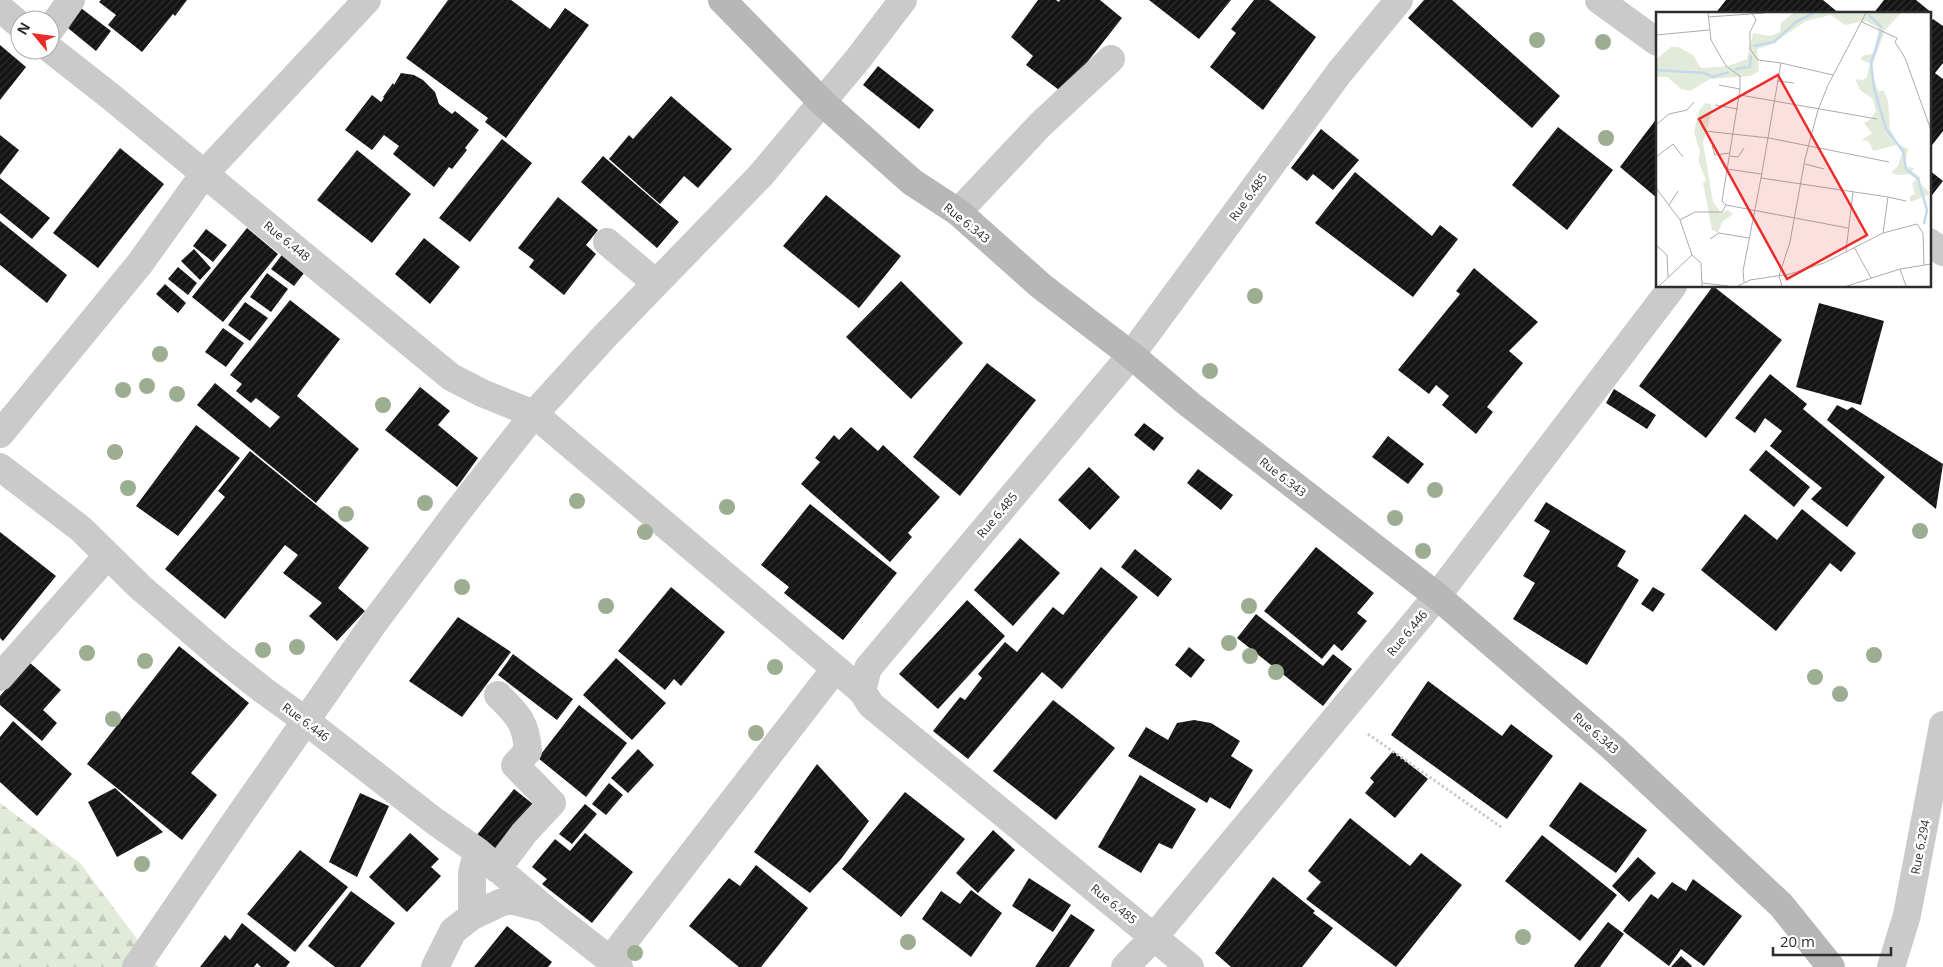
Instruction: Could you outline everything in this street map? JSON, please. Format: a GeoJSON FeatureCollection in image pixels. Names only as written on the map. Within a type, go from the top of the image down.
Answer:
{"type":"FeatureCollection","features":[{"type":"Feature","properties":{"kind":"street"},"geometry":{"type":"LineString","coordinates":[[60,16],[71,0]]}},
{"type":"Feature","properties":{"kind":"street"},"geometry":{"type":"LineString","coordinates":[[0,434],[141,262],[204,174],[367,0]]}},
{"type":"Feature","properties":{"kind":"street","name":"Rue 6.343"},"geometry":{"type":"LineString","coordinates":[[722,0],[823,103],[912,182],[958,212],[1041,286],[1131,355],[1189,404],[1437,596],[1612,747],[1781,905],[1831,967]]}},
{"type":"Feature","properties":{"kind":"street"},"geometry":{"type":"LineString","coordinates":[[136,967],[376,620],[534,414],[604,337],[761,175],[823,103],[903,0]]}},
{"type":"Feature","properties":{"kind":"street","name":"Rue 6.485"},"geometry":{"type":"LineString","coordinates":[[1190,967],[871,706],[862,691],[868,668],[1131,355],[1339,73],[1399,0]]}},
{"type":"Feature","properties":{"kind":"street"},"geometry":{"type":"LineString","coordinates":[[1599,0],[1656,41]]}},
{"type":"Feature","properties":{"kind":"street"},"geometry":{"type":"LineString","coordinates":[[0,8],[10,16]]}},
{"type":"Feature","properties":{"kind":"street","name":"Rue 6.448"},"geometry":{"type":"LineString","coordinates":[[60,57],[451,377],[482,393],[534,414],[862,691]]}},
{"type":"Feature","properties":{"kind":"street"},"geometry":{"type":"LineString","coordinates":[[958,212],[1041,124],[1111,59]]}},
{"type":"Feature","properties":{"kind":"street"},"geometry":{"type":"LineString","coordinates":[[607,242],[656,283]]}},
{"type":"Feature","properties":{"kind":"street"},"geometry":{"type":"LineString","coordinates":[[1930,243],[1943,252]]}},
{"type":"Feature","properties":{"kind":"street","name":"Rue 6.446"},"geometry":{"type":"LineString","coordinates":[[1126,967],[1154,937],[1437,596],[1671,288]]}},
{"type":"Feature","properties":{"kind":"street","name":"Rue 6.446"},"geometry":{"type":"LineString","coordinates":[[0,467],[81,529],[106,556],[219,655],[487,860],[615,964]]}},
{"type":"Feature","properties":{"kind":"street"},"geometry":{"type":"LineString","coordinates":[[0,677],[106,556]]}},
{"type":"Feature","properties":{"kind":"street"},"geometry":{"type":"LineString","coordinates":[[615,964],[835,669]]}},
{"type":"Feature","properties":{"kind":"street"},"geometry":{"type":"LineString","coordinates":[[472,916],[472,873],[524,833],[552,803],[515,765],[528,750],[527,736],[520,718],[498,695]]}},
{"type":"Feature","properties":{"kind":"street","name":"Rue 6.294"},"geometry":{"type":"LineString","coordinates":[[1891,967],[1907,915],[1943,725]]}},
{"type":"Feature","properties":{"kind":"street"},"geometry":{"type":"LineString","coordinates":[[435,967],[452,931],[472,916],[511,900],[545,909]]}},
{"type":"Feature","properties":{"kind":"path"},"geometry":{"type":"LineString","coordinates":[[1338,714],[1501,827]]}},
{"type":"Feature","properties":{"kind":"green space"},"geometry":{"type":"Polygon","coordinates":[[[0,803],[80,863],[158,967],[0,967],[0,803]]]}},
{"type":"Feature","properties":{"kind":"building"},"geometry":{"type":"Polygon","coordinates":[[[101,0],[187,0],[142,52],[108,25],[116,15],[99,2],[101,0]]]}},
{"type":"Feature","properties":{"kind":"building"},"geometry":{"type":"Polygon","coordinates":[[[448,0],[511,0],[550,29],[565,8],[589,25],[506,138],[485,122],[488,118],[406,58],[448,0]]]}},
{"type":"Feature","properties":{"kind":"building"},"geometry":{"type":"Polygon","coordinates":[[[1038,0],[1056,0],[1059,2],[1060,0],[1100,0],[1122,18],[1063,93],[1026,65],[1033,56],[1011,37],[1038,0]]]}},
{"type":"Feature","properties":{"kind":"building"},"geometry":{"type":"Polygon","coordinates":[[[1149,0],[1231,0],[1199,39],[1149,0]]]}},
{"type":"Feature","properties":{"kind":"building"},"geometry":{"type":"Polygon","coordinates":[[[1254,0],[1269,0],[1316,37],[1263,110],[1210,67],[1236,33],[1231,29],[1254,0]]]}},
{"type":"Feature","properties":{"kind":"building"},"geometry":{"type":"Polygon","coordinates":[[[1424,0],[1452,0],[1560,96],[1532,128],[1408,18],[1424,0]]]}},
{"type":"Feature","properties":{"kind":"building"},"geometry":{"type":"Polygon","coordinates":[[[1726,0],[1823,0],[1838,12],[1717,12],[1726,0]]]}},
{"type":"Feature","properties":{"kind":"building"},"geometry":{"type":"Polygon","coordinates":[[[1884,0],[1916,0],[1932,13],[1930,16],[1930,12],[1875,12],[1884,0]]]}},
{"type":"Feature","properties":{"kind":"building"},"geometry":{"type":"Polygon","coordinates":[[[77,5],[111,31],[96,51],[63,24],[77,5]]]}},
{"type":"Feature","properties":{"kind":"building"},"geometry":{"type":"Polygon","coordinates":[[[1933,19],[1943,26],[1943,63],[1935,73],[1943,79],[1943,131],[1930,148],[1930,23],[1933,19]]]}},
{"type":"Feature","properties":{"kind":"building"},"geometry":{"type":"Polygon","coordinates":[[[0,45],[10,53],[10,60],[18,60],[26,67],[0,100],[0,45]]]}},
{"type":"Feature","properties":{"kind":"building"},"geometry":{"type":"Polygon","coordinates":[[[878,66],[934,110],[919,129],[863,85],[878,66]]]}},
{"type":"Feature","properties":{"kind":"building"},"geometry":{"type":"Polygon","coordinates":[[[401,73],[414,75],[423,80],[435,92],[439,104],[452,114],[455,111],[479,130],[465,148],[467,150],[452,169],[449,167],[434,187],[393,154],[399,146],[384,135],[372,150],[345,130],[372,95],[381,102],[401,73]]]}},
{"type":"Feature","properties":{"kind":"building"},"geometry":{"type":"Polygon","coordinates":[[[671,96],[732,149],[698,188],[684,176],[660,204],[609,159],[629,135],[633,139],[671,96]]]}},
{"type":"Feature","properties":{"kind":"building"},"geometry":{"type":"Polygon","coordinates":[[[1656,119],[1656,197],[1620,167],[1656,119]]]}},
{"type":"Feature","properties":{"kind":"building"},"geometry":{"type":"Polygon","coordinates":[[[1558,127],[1613,170],[1567,230],[1512,185],[1558,127]]]}},
{"type":"Feature","properties":{"kind":"building"},"geometry":{"type":"Polygon","coordinates":[[[1321,129],[1359,160],[1333,190],[1313,174],[1307,181],[1291,168],[1321,129]]]}},
{"type":"Feature","properties":{"kind":"building"},"geometry":{"type":"Polygon","coordinates":[[[0,135],[19,150],[0,175],[0,135]]]}},
{"type":"Feature","properties":{"kind":"building"},"geometry":{"type":"Polygon","coordinates":[[[502,139],[532,163],[470,242],[439,218],[502,139]]]}},
{"type":"Feature","properties":{"kind":"building"},"geometry":{"type":"Polygon","coordinates":[[[120,148],[164,184],[98,268],[53,233],[120,148]]]}},
{"type":"Feature","properties":{"kind":"building"},"geometry":{"type":"Polygon","coordinates":[[[357,150],[411,194],[372,243],[317,200],[357,150]]]}},
{"type":"Feature","properties":{"kind":"building"},"geometry":{"type":"Polygon","coordinates":[[[603,156],[679,222],[657,248],[581,182],[603,156]]]}},
{"type":"Feature","properties":{"kind":"building"},"geometry":{"type":"Polygon","coordinates":[[[1930,171],[1943,181],[1930,198],[1930,171]]]}},
{"type":"Feature","properties":{"kind":"building"},"geometry":{"type":"Polygon","coordinates":[[[1355,172],[1432,236],[1440,225],[1458,239],[1413,297],[1315,223],[1355,172]]]}},
{"type":"Feature","properties":{"kind":"building"},"geometry":{"type":"Polygon","coordinates":[[[0,178],[50,218],[32,239],[0,213],[0,178]]]}},
{"type":"Feature","properties":{"kind":"building"},"geometry":{"type":"Polygon","coordinates":[[[826,195],[901,256],[859,308],[783,246],[826,195]]]}},
{"type":"Feature","properties":{"kind":"building"},"geometry":{"type":"Polygon","coordinates":[[[558,197],[598,230],[586,245],[596,254],[564,295],[529,267],[534,260],[518,248],[558,197]]]}},
{"type":"Feature","properties":{"kind":"building"},"geometry":{"type":"Polygon","coordinates":[[[0,221],[67,275],[47,303],[0,265],[0,221]]]}},
{"type":"Feature","properties":{"kind":"building"},"geometry":{"type":"Polygon","coordinates":[[[247,228],[278,254],[223,322],[192,297],[247,228]]]}},
{"type":"Feature","properties":{"kind":"building"},"geometry":{"type":"Polygon","coordinates":[[[206,229],[227,245],[213,262],[193,246],[206,229]]]}},
{"type":"Feature","properties":{"kind":"building"},"geometry":{"type":"Polygon","coordinates":[[[424,238],[460,267],[430,304],[395,274],[424,238]]]}},
{"type":"Feature","properties":{"kind":"building"},"geometry":{"type":"Polygon","coordinates":[[[288,247],[311,264],[294,286],[271,269],[288,247]]]}},
{"type":"Feature","properties":{"kind":"building"},"geometry":{"type":"Polygon","coordinates":[[[194,249],[211,268],[200,280],[181,261],[194,249]]]}},
{"type":"Feature","properties":{"kind":"building"},"geometry":{"type":"Polygon","coordinates":[[[178,267],[197,283],[188,295],[168,279],[178,267]]]}},
{"type":"Feature","properties":{"kind":"building"},"geometry":{"type":"Polygon","coordinates":[[[1474,268],[1538,322],[1509,351],[1523,363],[1487,407],[1493,412],[1476,434],[1442,405],[1449,396],[1436,385],[1429,394],[1398,370],[1460,294],[1456,291],[1474,268]]]}},
{"type":"Feature","properties":{"kind":"building"},"geometry":{"type":"Polygon","coordinates":[[[267,273],[288,289],[271,312],[250,297],[267,273]]]}},
{"type":"Feature","properties":{"kind":"building"},"geometry":{"type":"Polygon","coordinates":[[[901,281],[963,343],[911,399],[846,337],[901,281]]]}},
{"type":"Feature","properties":{"kind":"building"},"geometry":{"type":"Polygon","coordinates":[[[165,284],[186,303],[178,313],[156,294],[165,284]]]}},
{"type":"Feature","properties":{"kind":"building"},"geometry":{"type":"Polygon","coordinates":[[[1712,288],[1716,288],[1782,340],[1706,438],[1639,386],[1712,288]]]}},
{"type":"Feature","properties":{"kind":"building"},"geometry":{"type":"Polygon","coordinates":[[[290,300],[340,339],[297,396],[359,449],[316,503],[197,405],[215,383],[270,428],[280,417],[256,398],[251,403],[236,391],[242,384],[230,375],[290,300]]]}},
{"type":"Feature","properties":{"kind":"building"},"geometry":{"type":"Polygon","coordinates":[[[245,302],[268,318],[250,341],[228,325],[245,302]]]}},
{"type":"Feature","properties":{"kind":"building"},"geometry":{"type":"Polygon","coordinates":[[[1819,303],[1884,321],[1861,405],[1796,387],[1819,303]]]}},
{"type":"Feature","properties":{"kind":"building"},"geometry":{"type":"Polygon","coordinates":[[[223,328],[244,343],[226,367],[205,352],[223,328]]]}},
{"type":"Feature","properties":{"kind":"building"},"geometry":{"type":"Polygon","coordinates":[[[987,363],[1036,400],[960,496],[913,457],[987,363]]]}},
{"type":"Feature","properties":{"kind":"building"},"geometry":{"type":"Polygon","coordinates":[[[1770,374],[1807,404],[1803,409],[1885,477],[1847,527],[1811,499],[1822,488],[1770,446],[1782,431],[1765,418],[1755,433],[1735,418],[1770,374]]]}},
{"type":"Feature","properties":{"kind":"building"},"geometry":{"type":"Polygon","coordinates":[[[420,387],[450,411],[438,425],[478,458],[457,487],[385,430],[420,387]]]}},
{"type":"Feature","properties":{"kind":"building"},"geometry":{"type":"Polygon","coordinates":[[[1614,389],[1656,415],[1647,429],[1606,403],[1614,389]]]}},
{"type":"Feature","properties":{"kind":"building"},"geometry":{"type":"Polygon","coordinates":[[[1837,405],[1847,410],[1852,407],[1943,464],[1936,509],[1827,420],[1837,405]]]}},
{"type":"Feature","properties":{"kind":"building"},"geometry":{"type":"Polygon","coordinates":[[[1144,423],[1164,438],[1154,451],[1134,435],[1144,423]]]}},
{"type":"Feature","properties":{"kind":"building"},"geometry":{"type":"Polygon","coordinates":[[[196,425],[240,458],[178,536],[136,506],[196,425]]]}},
{"type":"Feature","properties":{"kind":"building"},"geometry":{"type":"Polygon","coordinates":[[[851,427],[878,451],[883,445],[940,497],[908,533],[912,537],[890,562],[801,484],[820,462],[815,458],[834,435],[839,440],[851,427]]]}},
{"type":"Feature","properties":{"kind":"building"},"geometry":{"type":"Polygon","coordinates":[[[1388,436],[1424,464],[1408,484],[1372,457],[1388,436]]]}},
{"type":"Feature","properties":{"kind":"building"},"geometry":{"type":"Polygon","coordinates":[[[1766,450],[1810,487],[1794,507],[1749,470],[1766,450]]]}},
{"type":"Feature","properties":{"kind":"building"},"geometry":{"type":"Polygon","coordinates":[[[250,451],[369,548],[338,588],[365,611],[337,641],[309,616],[322,603],[283,573],[298,555],[285,545],[225,619],[165,569],[225,497],[218,491],[250,451]]]}},
{"type":"Feature","properties":{"kind":"building"},"geometry":{"type":"Polygon","coordinates":[[[1089,467],[1120,497],[1090,530],[1058,500],[1089,467]]]}},
{"type":"Feature","properties":{"kind":"building"},"geometry":{"type":"Polygon","coordinates":[[[1198,469],[1233,495],[1221,510],[1187,483],[1198,469]]]}},
{"type":"Feature","properties":{"kind":"building"},"geometry":{"type":"Polygon","coordinates":[[[1546,502],[1626,551],[1617,566],[1639,580],[1587,665],[1513,619],[1535,583],[1523,576],[1550,531],[1534,521],[1546,502]]]}},
{"type":"Feature","properties":{"kind":"building"},"geometry":{"type":"Polygon","coordinates":[[[810,504],[897,573],[843,640],[784,593],[789,587],[761,565],[810,504]]]}},
{"type":"Feature","properties":{"kind":"building"},"geometry":{"type":"Polygon","coordinates":[[[1802,509],[1856,553],[1841,572],[1830,563],[1776,631],[1701,570],[1745,514],[1777,540],[1802,509]]]}},
{"type":"Feature","properties":{"kind":"building"},"geometry":{"type":"Polygon","coordinates":[[[0,532],[56,576],[3,641],[0,638],[0,532]]]}},
{"type":"Feature","properties":{"kind":"building"},"geometry":{"type":"Polygon","coordinates":[[[1020,538],[1060,573],[1013,626],[974,590],[1020,538]]]}},
{"type":"Feature","properties":{"kind":"building"},"geometry":{"type":"Polygon","coordinates":[[[1316,547],[1374,593],[1357,613],[1367,621],[1342,651],[1334,644],[1322,659],[1264,611],[1316,547]]]}},
{"type":"Feature","properties":{"kind":"building"},"geometry":{"type":"Polygon","coordinates":[[[1135,549],[1172,579],[1158,597],[1121,567],[1135,549]]]}},
{"type":"Feature","properties":{"kind":"building"},"geometry":{"type":"Polygon","coordinates":[[[1101,567],[1138,597],[1062,689],[1042,672],[968,759],[933,731],[960,697],[965,700],[982,678],[978,674],[1005,642],[1017,652],[1053,607],[1063,615],[1101,567]]]}},
{"type":"Feature","properties":{"kind":"building"},"geometry":{"type":"Polygon","coordinates":[[[671,587],[725,632],[681,686],[674,679],[665,690],[618,651],[671,587]]]}},
{"type":"Feature","properties":{"kind":"building"},"geometry":{"type":"Polygon","coordinates":[[[1653,587],[1665,594],[1653,612],[1641,604],[1653,587]]]}},
{"type":"Feature","properties":{"kind":"building"},"geometry":{"type":"Polygon","coordinates":[[[967,600],[1005,636],[938,709],[899,674],[967,600]]]}},
{"type":"Feature","properties":{"kind":"building"},"geometry":{"type":"Polygon","coordinates":[[[1256,614],[1323,666],[1333,654],[1352,669],[1323,706],[1237,638],[1256,614]]]}},
{"type":"Feature","properties":{"kind":"building"},"geometry":{"type":"Polygon","coordinates":[[[458,617],[511,652],[462,717],[409,681],[458,617]]]}},
{"type":"Feature","properties":{"kind":"building"},"geometry":{"type":"Polygon","coordinates":[[[179,646],[249,703],[191,773],[217,795],[182,840],[87,764],[179,646]]]}},
{"type":"Feature","properties":{"kind":"building"},"geometry":{"type":"Polygon","coordinates":[[[1189,647],[1205,660],[1191,678],[1175,665],[1189,647]]]}},
{"type":"Feature","properties":{"kind":"building"},"geometry":{"type":"Polygon","coordinates":[[[513,654],[573,699],[557,720],[498,675],[513,654]]]}},
{"type":"Feature","properties":{"kind":"building"},"geometry":{"type":"Polygon","coordinates":[[[616,658],[666,703],[632,740],[583,695],[616,658]]]}},
{"type":"Feature","properties":{"kind":"building"},"geometry":{"type":"Polygon","coordinates":[[[29,662],[61,690],[43,710],[57,723],[42,741],[0,705],[0,696],[29,662]]]}},
{"type":"Feature","properties":{"kind":"building"},"geometry":{"type":"Polygon","coordinates":[[[1428,681],[1502,736],[1511,724],[1553,756],[1507,819],[1391,735],[1428,681]]]}},
{"type":"Feature","properties":{"kind":"building"},"geometry":{"type":"Polygon","coordinates":[[[1053,700],[1115,748],[1056,820],[993,771],[1053,700]]]}},
{"type":"Feature","properties":{"kind":"building"},"geometry":{"type":"Polygon","coordinates":[[[579,705],[627,743],[586,797],[538,758],[579,705]]]}},
{"type":"Feature","properties":{"kind":"building"},"geometry":{"type":"Polygon","coordinates":[[[1194,720],[1211,723],[1240,741],[1231,756],[1253,770],[1230,809],[1210,797],[1207,803],[1128,756],[1146,727],[1168,740],[1177,723],[1194,720]]]}},
{"type":"Feature","properties":{"kind":"building"},"geometry":{"type":"Polygon","coordinates":[[[13,721],[72,774],[37,816],[0,782],[0,737],[13,721]]]}},
{"type":"Feature","properties":{"kind":"building"},"geometry":{"type":"Polygon","coordinates":[[[638,749],[654,765],[628,793],[611,778],[638,749]]]}},
{"type":"Feature","properties":{"kind":"building"},"geometry":{"type":"Polygon","coordinates":[[[1393,751],[1428,779],[1395,818],[1365,793],[1374,782],[1370,778],[1393,751]]]}},
{"type":"Feature","properties":{"kind":"building"},"geometry":{"type":"Polygon","coordinates":[[[817,764],[869,821],[841,859],[810,893],[754,852],[817,764]]]}},
{"type":"Feature","properties":{"kind":"building"},"geometry":{"type":"Polygon","coordinates":[[[1140,775],[1196,809],[1172,849],[1159,843],[1141,873],[1098,847],[1140,775]]]}},
{"type":"Feature","properties":{"kind":"building"},"geometry":{"type":"Polygon","coordinates":[[[1580,782],[1647,830],[1616,873],[1549,826],[1580,782]]]}},
{"type":"Feature","properties":{"kind":"building"},"geometry":{"type":"Polygon","coordinates":[[[609,783],[623,795],[606,815],[592,804],[609,783]]]}},
{"type":"Feature","properties":{"kind":"building"},"geometry":{"type":"Polygon","coordinates":[[[115,788],[163,832],[117,857],[88,802],[115,788]]]}},
{"type":"Feature","properties":{"kind":"building"},"geometry":{"type":"Polygon","coordinates":[[[514,789],[538,808],[495,860],[472,841],[514,789]]]}},
{"type":"Feature","properties":{"kind":"building"},"geometry":{"type":"Polygon","coordinates":[[[905,792],[965,839],[901,917],[842,869],[905,792]]]}},
{"type":"Feature","properties":{"kind":"building"},"geometry":{"type":"Polygon","coordinates":[[[360,793],[389,806],[357,877],[329,862],[360,793]]]}},
{"type":"Feature","properties":{"kind":"building"},"geometry":{"type":"Polygon","coordinates":[[[585,804],[597,814],[572,844],[559,834],[585,804]]]}},
{"type":"Feature","properties":{"kind":"building"},"geometry":{"type":"Polygon","coordinates":[[[1350,818],[1410,866],[1421,853],[1462,885],[1396,967],[1306,899],[1321,882],[1308,871],[1350,818]]]}},
{"type":"Feature","properties":{"kind":"building"},"geometry":{"type":"Polygon","coordinates":[[[993,830],[1015,850],[978,893],[956,873],[993,830]]]}},
{"type":"Feature","properties":{"kind":"building"},"geometry":{"type":"Polygon","coordinates":[[[410,833],[439,859],[431,867],[441,876],[407,912],[369,877],[410,833]]]}},
{"type":"Feature","properties":{"kind":"building"},"geometry":{"type":"Polygon","coordinates":[[[585,833],[633,872],[592,923],[542,884],[547,879],[532,867],[555,839],[570,851],[585,833]]]}},
{"type":"Feature","properties":{"kind":"building"},"geometry":{"type":"Polygon","coordinates":[[[1542,835],[1617,895],[1580,941],[1505,881],[1542,835]]]}},
{"type":"Feature","properties":{"kind":"building"},"geometry":{"type":"Polygon","coordinates":[[[300,850],[348,887],[295,952],[247,914],[300,850]]]}},
{"type":"Feature","properties":{"kind":"building"},"geometry":{"type":"Polygon","coordinates":[[[1638,857],[1656,873],[1629,902],[1612,886],[1638,857]]]}},
{"type":"Feature","properties":{"kind":"building"},"geometry":{"type":"Polygon","coordinates":[[[756,865],[808,908],[761,967],[739,967],[689,926],[729,878],[740,886],[756,865]]]}},
{"type":"Feature","properties":{"kind":"building"},"geometry":{"type":"Polygon","coordinates":[[[1273,877],[1315,911],[1313,913],[1333,928],[1302,967],[1231,967],[1215,953],[1273,877]]]}},
{"type":"Feature","properties":{"kind":"building"},"geometry":{"type":"Polygon","coordinates":[[[1029,878],[1071,905],[1053,932],[1012,906],[1029,878]]]}},
{"type":"Feature","properties":{"kind":"building"},"geometry":{"type":"Polygon","coordinates":[[[1693,879],[1742,916],[1704,966],[1681,949],[1669,966],[1623,931],[1651,894],[1658,899],[1672,882],[1686,891],[1693,879]]]}},
{"type":"Feature","properties":{"kind":"building"},"geometry":{"type":"Polygon","coordinates":[[[971,890],[1002,913],[971,957],[922,919],[941,891],[960,904],[971,890]]]}},
{"type":"Feature","properties":{"kind":"building"},"geometry":{"type":"Polygon","coordinates":[[[351,891],[395,923],[360,967],[335,967],[308,946],[351,891]]]}},
{"type":"Feature","properties":{"kind":"building"},"geometry":{"type":"Polygon","coordinates":[[[1071,914],[1095,930],[1069,967],[1035,967],[1071,914]]]}},
{"type":"Feature","properties":{"kind":"building"},"geometry":{"type":"Polygon","coordinates":[[[1608,922],[1624,934],[1600,967],[1575,967],[1574,966],[1608,922]]]}},
{"type":"Feature","properties":{"kind":"building"},"geometry":{"type":"Polygon","coordinates":[[[242,923],[290,962],[286,967],[261,967],[257,963],[254,967],[200,967],[225,935],[230,940],[242,923]]]}},
{"type":"Feature","properties":{"kind":"building"},"geometry":{"type":"Polygon","coordinates":[[[507,926],[552,962],[548,967],[474,967],[507,926]]]}},
{"type":"Feature","properties":{"kind":"building"},"geometry":{"type":"Polygon","coordinates":[[[1681,956],[1692,966],[1671,967],[1681,956]]]}}]}
